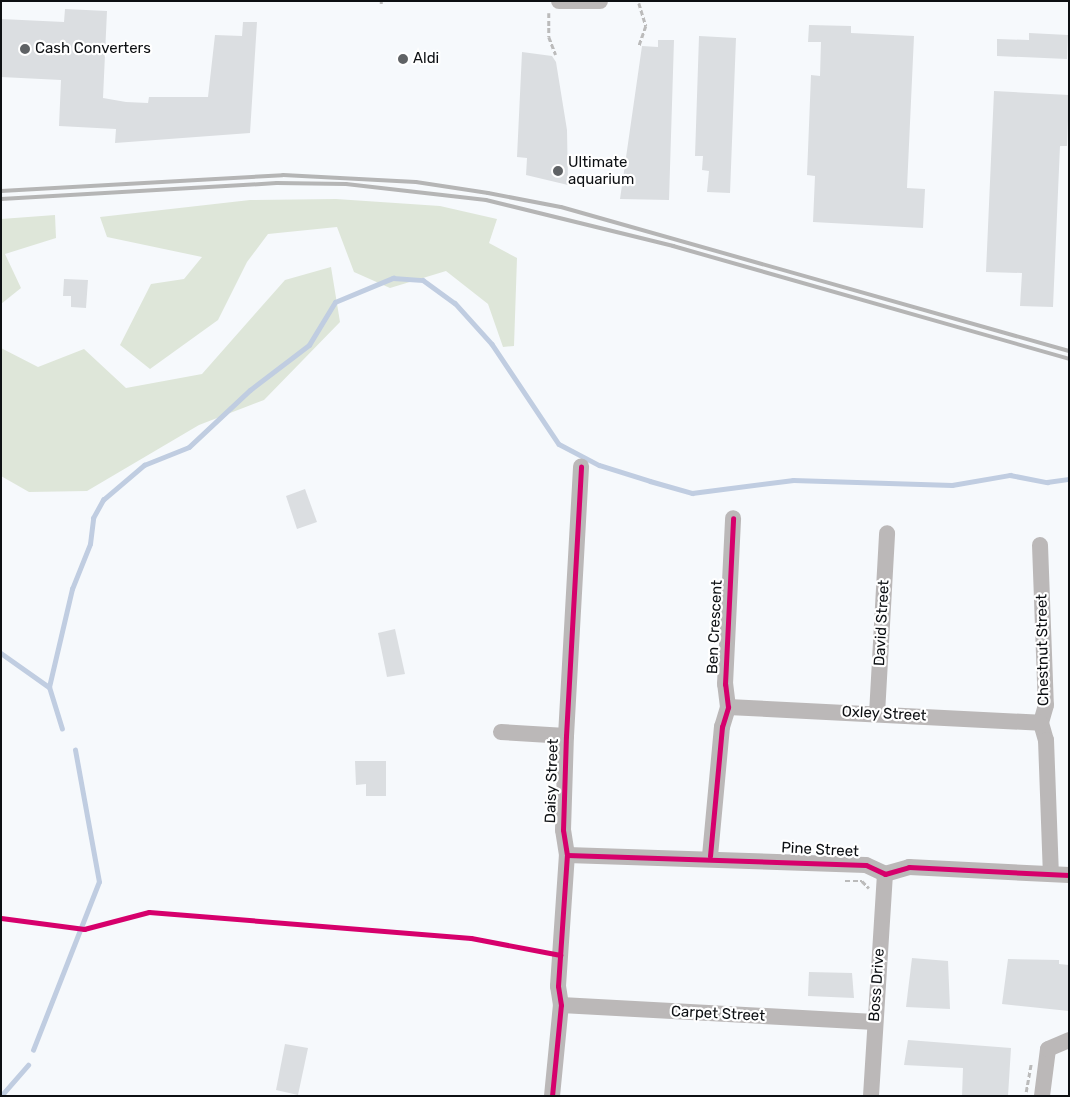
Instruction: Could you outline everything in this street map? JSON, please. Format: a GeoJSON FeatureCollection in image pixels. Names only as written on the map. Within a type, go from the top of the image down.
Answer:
{"type":"FeatureCollection","features":[{"type":"Feature","properties":{"kind":"street"},"geometry":{"type":"LineString","coordinates":[[554,7],[600,1]]}},
{"type":"Feature","properties":{"kind":"street","name":"Daisy Street"},"geometry":{"type":"LineString","coordinates":[[552,1096],[561,1006],[558,986],[567,855],[563,830],[566,736],[581,466]]}},
{"type":"Feature","properties":{"kind":"street","name":"Ben Crescent"},"geometry":{"type":"LineString","coordinates":[[710,856],[722,727],[728,708],[725,684],[733,518]]}},
{"type":"Feature","properties":{"kind":"street","name":"David Street"},"geometry":{"type":"LineString","coordinates":[[877,714],[887,533]]}},
{"type":"Feature","properties":{"kind":"street","name":"Chestnut Street"},"geometry":{"type":"LineString","coordinates":[[1040,544],[1046,705],[1041,723],[1046,740],[1050,874]]}},
{"type":"Feature","properties":{"kind":"street","name":"Oxley Street"},"geometry":{"type":"LineString","coordinates":[[728,708],[1041,723]]}},
{"type":"Feature","properties":{"kind":"street"},"geometry":{"type":"LineString","coordinates":[[501,732],[566,736]]}},
{"type":"Feature","properties":{"kind":"street","name":"Pine Street"},"geometry":{"type":"LineString","coordinates":[[567,855],[710,856],[866,865],[885,874]]}},
{"type":"Feature","properties":{"kind":"street"},"geometry":{"type":"LineString","coordinates":[[885,874],[909,867],[1069,875]]}},
{"type":"Feature","properties":{"kind":"street","name":"Boss Drive"},"geometry":{"type":"LineString","coordinates":[[871,1096],[874,1022],[885,874]]}},
{"type":"Feature","properties":{"kind":"street","name":"Carpet Street"},"geometry":{"type":"LineString","coordinates":[[561,1006],[874,1022]]}},
{"type":"Feature","properties":{"kind":"street"},"geometry":{"type":"LineString","coordinates":[[1042,1096],[1048,1049],[1069,1040]]}},
{"type":"Feature","properties":{"kind":"path"},"geometry":{"type":"LineString","coordinates":[[639,3],[646,26],[639,46]]}},
{"type":"Feature","properties":{"kind":"path"},"geometry":{"type":"LineString","coordinates":[[554,7],[549,37],[556,55]]}},
{"type":"Feature","properties":{"kind":"path"},"geometry":{"type":"LineString","coordinates":[[842,880],[862,882],[872,891]]}},
{"type":"Feature","properties":{"kind":"shaded area"},"geometry":{"type":"Polygon","coordinates":[[[336,199],[440,206],[497,219],[489,243],[517,258],[514,346],[503,347],[488,304],[446,271],[390,288],[354,272],[337,227],[268,234],[247,262],[218,320],[150,369],[120,345],[151,284],[184,279],[202,257],[107,237],[100,217],[250,200],[336,199]]]}},
{"type":"Feature","properties":{"kind":"shaded area"},"geometry":{"type":"Polygon","coordinates":[[[55,215],[56,238],[5,254],[21,288],[1,304],[1,219],[55,215]]]}},
{"type":"Feature","properties":{"kind":"shaded area"},"geometry":{"type":"Polygon","coordinates":[[[331,267],[340,322],[264,400],[199,425],[87,491],[29,492],[1,476],[1,348],[38,367],[84,349],[126,388],[202,374],[285,280],[331,267]]]}},
{"type":"Feature","properties":{"kind":"building"},"geometry":{"type":"Polygon","coordinates":[[[65,9],[107,11],[103,98],[126,102],[148,103],[149,97],[208,97],[215,35],[242,36],[243,22],[257,22],[250,133],[115,143],[116,129],[59,126],[61,80],[1,77],[1,19],[64,22],[65,9]]]}},
{"type":"Feature","properties":{"kind":"building"},"geometry":{"type":"Polygon","coordinates":[[[809,25],[851,26],[851,33],[914,36],[907,188],[925,189],[923,228],[813,222],[815,176],[807,175],[811,75],[820,76],[821,42],[808,42],[809,25]]]}},
{"type":"Feature","properties":{"kind":"building"},"geometry":{"type":"Polygon","coordinates":[[[1029,33],[1068,35],[1067,59],[997,56],[997,39],[1029,40],[1029,33]]]}},
{"type":"Feature","properties":{"kind":"building"},"geometry":{"type":"Polygon","coordinates":[[[699,36],[736,38],[730,193],[707,192],[709,171],[702,170],[703,156],[695,156],[699,36]]]}},
{"type":"Feature","properties":{"kind":"building"},"geometry":{"type":"Polygon","coordinates":[[[658,40],[674,40],[669,200],[620,199],[642,46],[658,47],[658,40]]]}},
{"type":"Feature","properties":{"kind":"building"},"geometry":{"type":"Polygon","coordinates":[[[522,52],[552,56],[556,62],[567,130],[568,185],[526,175],[527,158],[517,157],[522,52]]]}},
{"type":"Feature","properties":{"kind":"building"},"geometry":{"type":"Polygon","coordinates":[[[994,91],[1069,95],[1067,146],[1060,146],[1053,307],[1020,306],[1022,273],[986,272],[994,91]]]}},
{"type":"Feature","properties":{"kind":"building"},"geometry":{"type":"Polygon","coordinates":[[[64,279],[88,280],[86,308],[71,307],[71,296],[63,296],[64,279]]]}},
{"type":"Feature","properties":{"kind":"building"},"geometry":{"type":"Polygon","coordinates":[[[305,489],[317,522],[297,529],[286,496],[305,489]]]}},
{"type":"Feature","properties":{"kind":"building"},"geometry":{"type":"Polygon","coordinates":[[[395,629],[405,674],[387,677],[378,633],[395,629]]]}},
{"type":"Feature","properties":{"kind":"building"},"geometry":{"type":"Polygon","coordinates":[[[355,761],[386,761],[386,796],[366,796],[366,784],[356,785],[355,761]]]}},
{"type":"Feature","properties":{"kind":"building"},"geometry":{"type":"Polygon","coordinates":[[[912,958],[948,961],[950,1009],[906,1007],[912,958]]]}},
{"type":"Feature","properties":{"kind":"building"},"geometry":{"type":"Polygon","coordinates":[[[1008,959],[1059,960],[1059,964],[1069,965],[1069,1011],[1002,1004],[1008,959]]]}},
{"type":"Feature","properties":{"kind":"building"},"geometry":{"type":"Polygon","coordinates":[[[809,972],[852,973],[854,998],[808,996],[809,972]]]}},
{"type":"Feature","properties":{"kind":"building"},"geometry":{"type":"Polygon","coordinates":[[[908,1040],[1011,1048],[1008,1096],[962,1096],[963,1068],[904,1065],[908,1040]]]}},
{"type":"Feature","properties":{"kind":"building"},"geometry":{"type":"Polygon","coordinates":[[[285,1044],[308,1048],[298,1095],[276,1090],[285,1044]]]}},
{"type":"Feature","properties":{"kind":"waterway"},"geometry":{"type":"LineString","coordinates":[[62,729],[49,687],[72,589],[90,544],[93,518],[103,500],[144,465],[189,447],[250,390],[309,345],[335,302],[393,278],[423,280],[455,303],[492,344],[559,444],[599,465],[650,481],[692,493],[793,480],[952,485],[1010,475],[1047,482],[1069,479]]}},
{"type":"Feature","properties":{"kind":"waterway"},"geometry":{"type":"LineString","coordinates":[[1,653],[49,687]]}},
{"type":"Feature","properties":{"kind":"waterway"},"geometry":{"type":"LineString","coordinates":[[33,1050],[99,882],[75,750]]}},
{"type":"Feature","properties":{"kind":"waterway"},"geometry":{"type":"LineString","coordinates":[[1,1096],[28,1065]]}},
{"type":"Feature","properties":{"kind":"railway"},"geometry":{"type":"LineString","coordinates":[[1,191],[283,175],[416,182],[561,207],[1069,351]]}},
{"type":"Feature","properties":{"kind":"railway"},"geometry":{"type":"LineString","coordinates":[[1,199],[277,183],[346,184],[486,200],[673,246],[1069,359]]}},
{"type":"Feature","properties":{"kind":"cycle path"},"geometry":{"type":"LineString","coordinates":[[552,1096],[561,1005],[558,986],[567,855],[563,830],[566,736],[581,466]]}},
{"type":"Feature","properties":{"kind":"cycle path"},"geometry":{"type":"LineString","coordinates":[[710,856],[722,727],[728,707],[725,684],[733,518]]}},
{"type":"Feature","properties":{"kind":"cycle path"},"geometry":{"type":"LineString","coordinates":[[567,855],[866,865],[885,874],[909,867],[1069,875]]}},
{"type":"Feature","properties":{"kind":"cycle path"},"geometry":{"type":"LineString","coordinates":[[1,918],[84,929],[149,912],[471,938],[560,955]]}},
{"type":"Feature","properties":{"kind":"place","name":"Cash Converters"},"geometry":{"type":"Point","coordinates":[25,49]}},
{"type":"Feature","properties":{"kind":"place","name":"Aldi"},"geometry":{"type":"Point","coordinates":[403,59]}},
{"type":"Feature","properties":{"kind":"place","name":"Ultimate aquarium"},"geometry":{"type":"Point","coordinates":[558,171]}}]}
